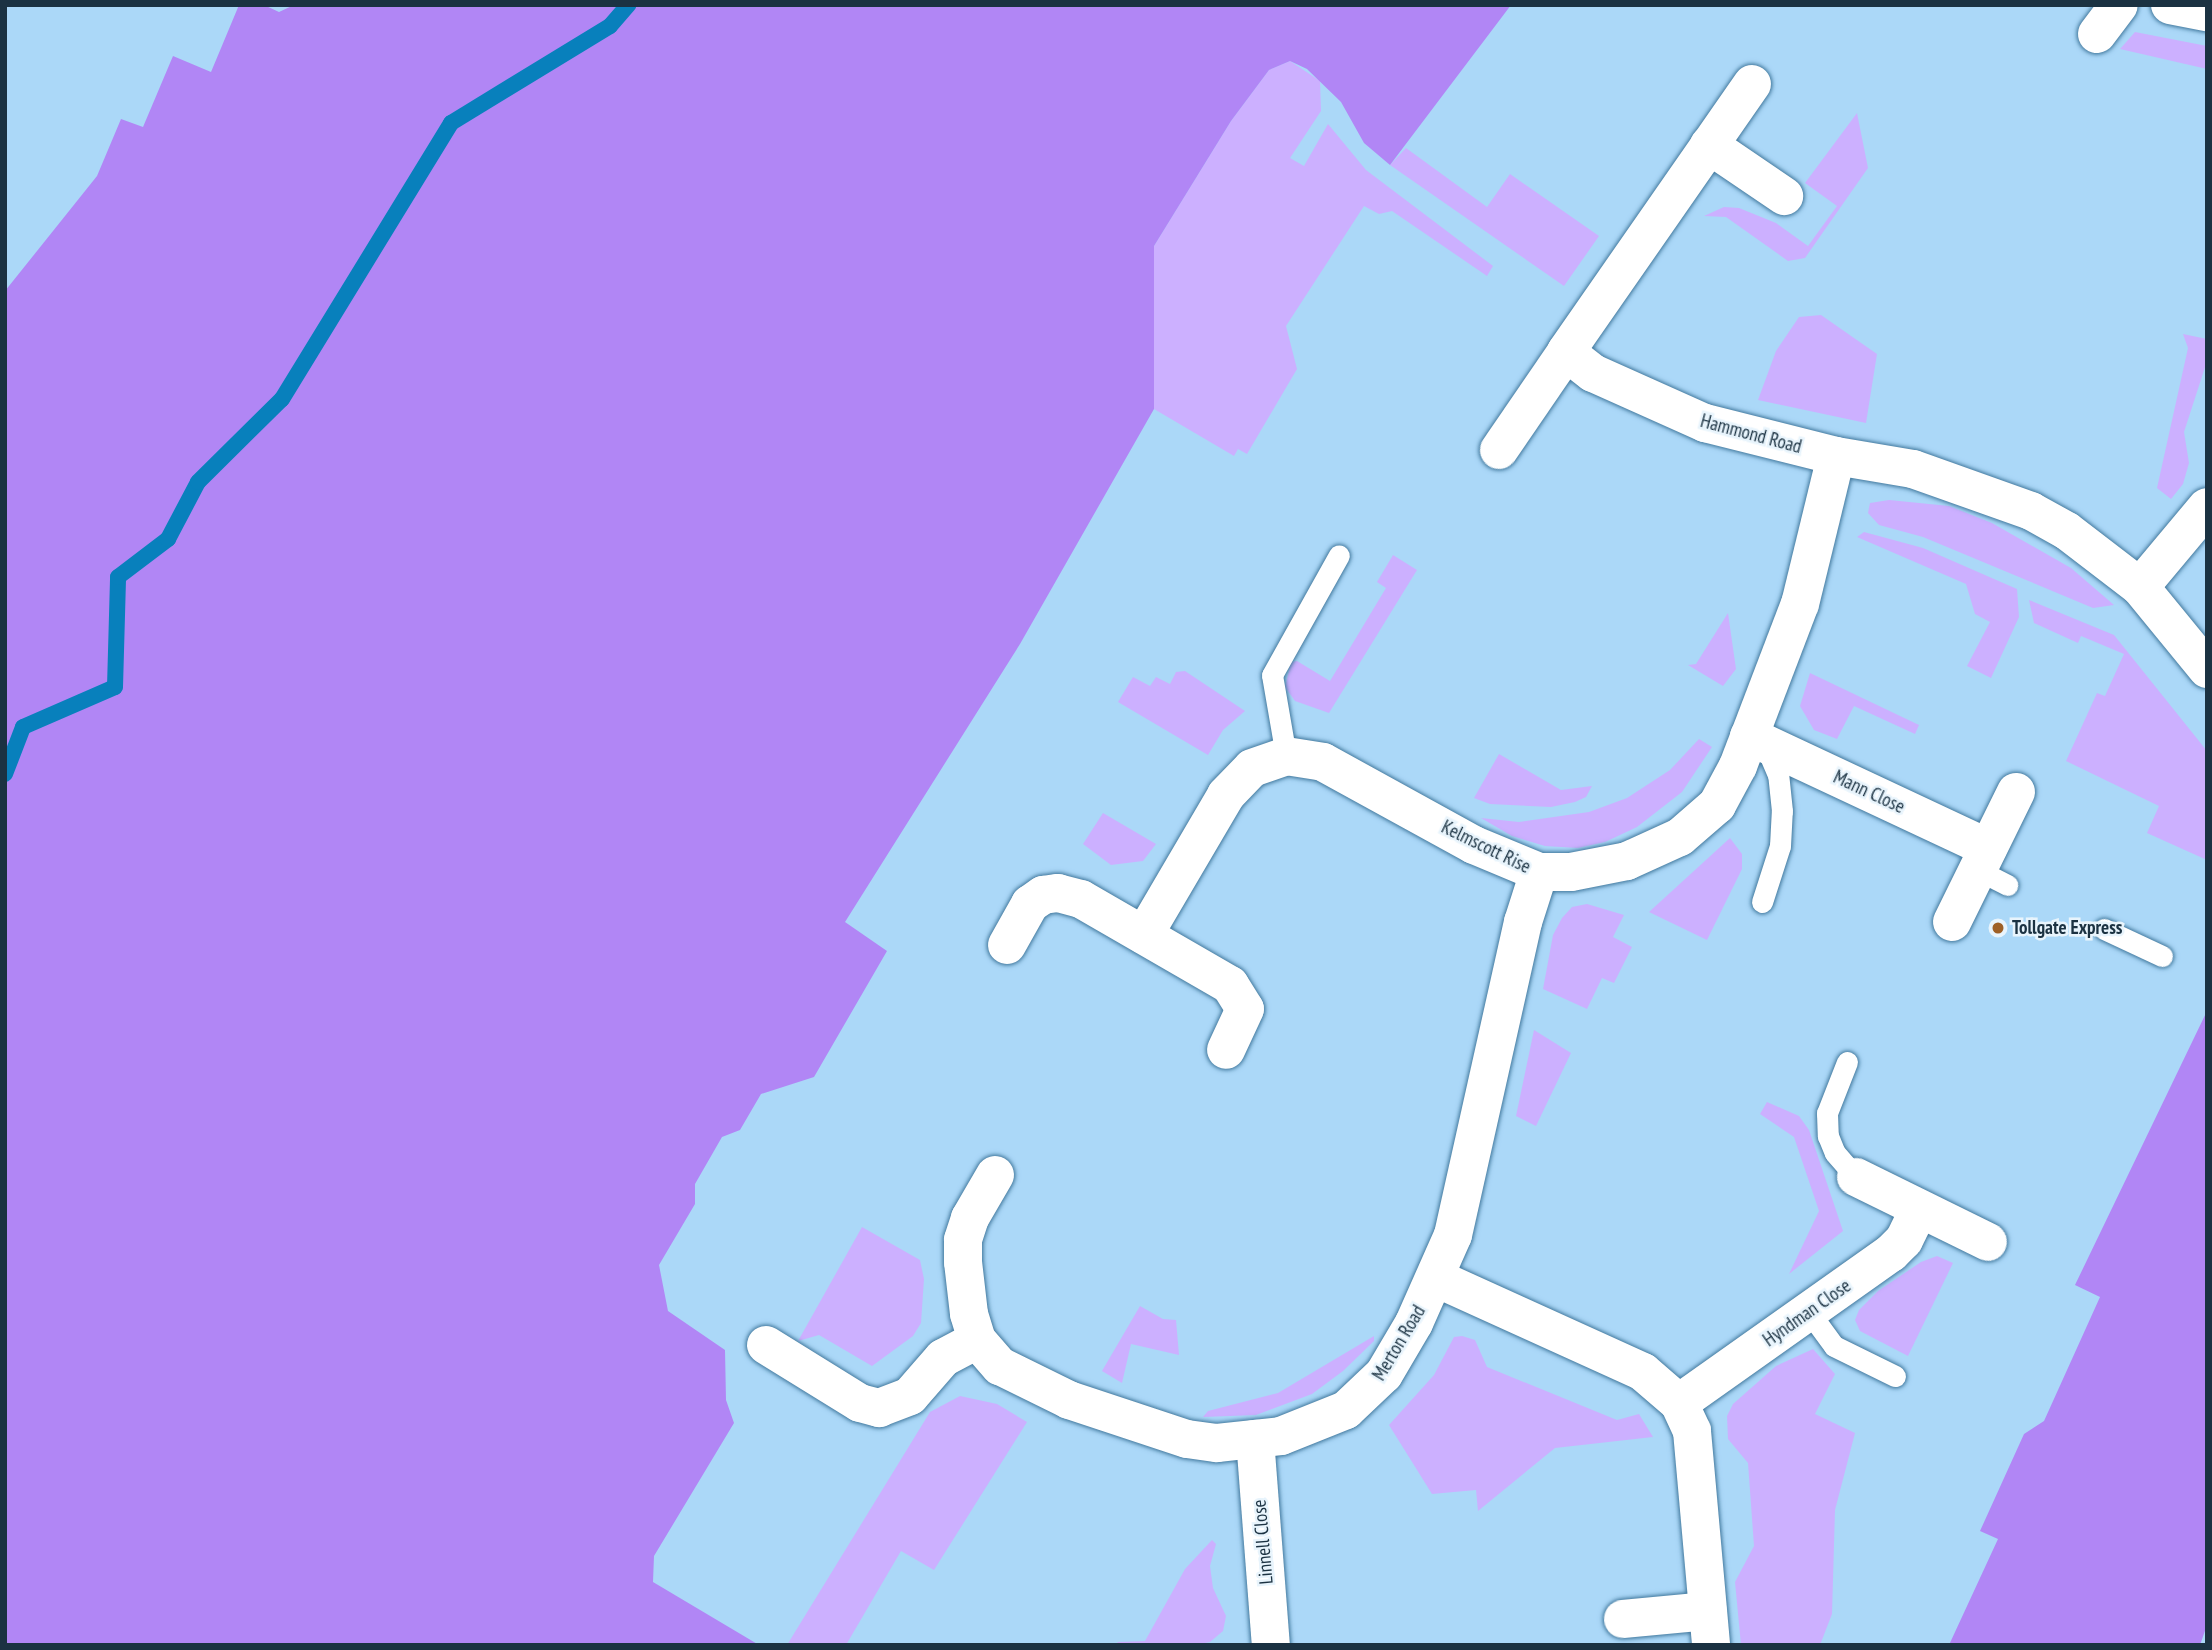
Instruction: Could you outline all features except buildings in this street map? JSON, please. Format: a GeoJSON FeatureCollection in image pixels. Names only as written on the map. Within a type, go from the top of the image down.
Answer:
{"type":"FeatureCollection","features":[{"type":"Feature","properties":{"kind":"street"},"geometry":{"type":"LineString","coordinates":[[2170,5],[2207,12]]}},
{"type":"Feature","properties":{"kind":"street"},"geometry":{"type":"LineString","coordinates":[[1499,450],[1752,84]]}},
{"type":"Feature","properties":{"kind":"street"},"geometry":{"type":"LineString","coordinates":[[1709,145],[1784,196]]}},
{"type":"Feature","properties":{"kind":"street","name":"Hammond Road"},"geometry":{"type":"LineString","coordinates":[[1566,352],[1593,373],[1705,423],[1836,456],[1913,469],[2031,511],[2067,531],[2140,587],[2207,669]]}},
{"type":"Feature","properties":{"kind":"street","name":"Kelmscott Rise"},"geometry":{"type":"LineString","coordinates":[[1144,935],[1226,795],[1252,768],[1286,756],[1323,762],[1474,845],[1539,872],[1571,872],[1627,862],[1680,837],[1717,805],[1757,739],[1800,604],[1836,456]]}},
{"type":"Feature","properties":{"kind":"street"},"geometry":{"type":"LineString","coordinates":[[2140,587],[2207,507]]}},
{"type":"Feature","properties":{"kind":"street","name":"Mann Close"},"geometry":{"type":"LineString","coordinates":[[1757,739],[1991,868]]}},
{"type":"Feature","properties":{"kind":"street"},"geometry":{"type":"LineString","coordinates":[[1952,922],[1991,868],[2016,792]]}},
{"type":"Feature","properties":{"kind":"street","name":"Merton Road"},"geometry":{"type":"LineString","coordinates":[[995,1175],[963,1240],[969,1314],[977,1340],[1000,1366],[1069,1400],[1132,1424],[1187,1439],[1255,1439],[1326,1421],[1367,1394],[1400,1348],[1436,1278],[1466,1189],[1523,922],[1539,872]]}},
{"type":"Feature","properties":{"kind":"street"},"geometry":{"type":"LineString","coordinates":[[1007,945],[1030,904],[1043,895],[1058,893],[1080,899],[1230,985],[1241,998],[1243,1020],[1226,1050]]}},
{"type":"Feature","properties":{"kind":"street"},"geometry":{"type":"LineString","coordinates":[[1856,1177],[1988,1242]]}},
{"type":"Feature","properties":{"kind":"street","name":"Hyndman Close"},"geometry":{"type":"LineString","coordinates":[[1679,1403],[1891,1254],[1904,1240],[1919,1209]]}},
{"type":"Feature","properties":{"kind":"street"},"geometry":{"type":"LineString","coordinates":[[1436,1278],[1643,1372],[1679,1403],[1692,1431],[1709,1628],[1623,1619]]}},
{"type":"Feature","properties":{"kind":"street"},"geometry":{"type":"LineString","coordinates":[[766,1345],[860,1403],[879,1408],[910,1396],[943,1358],[977,1340]]}},
{"type":"Feature","properties":{"kind":"street","name":"Linnell Close"},"geometry":{"type":"LineString","coordinates":[[1255,1439],[1271,1645]]}},
{"type":"Feature","properties":{"kind":"lane"},"geometry":{"type":"LineString","coordinates":[[1286,756],[1272,675],[1339,555]]}},
{"type":"Feature","properties":{"kind":"lane"},"geometry":{"type":"LineString","coordinates":[[1757,739],[1778,775],[1782,811],[1780,846],[1762,902]]}},
{"type":"Feature","properties":{"kind":"lane"},"geometry":{"type":"LineString","coordinates":[[2104,929],[2162,956]]}},
{"type":"Feature","properties":{"kind":"lane"},"geometry":{"type":"LineString","coordinates":[[1847,1062],[1827,1113],[1828,1136],[1839,1159],[1856,1177]]}},
{"type":"Feature","properties":{"kind":"lane"},"geometry":{"type":"LineString","coordinates":[[1809,1312],[1834,1346],[1895,1376]]}},
{"type":"Feature","properties":{"kind":"shaded area"},"geometry":{"type":"Polygon","coordinates":[[[239,5],[264,5],[279,12],[294,5],[1511,5],[1390,165],[1364,143],[1341,102],[1307,69],[1290,61],[1269,70],[1231,121],[1154,246],[1154,409],[1020,644],[845,922],[887,951],[814,1077],[761,1094],[740,1130],[722,1137],[695,1184],[695,1204],[659,1265],[668,1311],[725,1350],[726,1400],[734,1423],[654,1556],[653,1582],[759,1645],[5,1645],[5,291],[97,176],[121,119],[143,127],[173,56],[211,72],[239,5]]]}},
{"type":"Feature","properties":{"kind":"shaded area"},"geometry":{"type":"Polygon","coordinates":[[[2135,32],[2207,46],[2207,69],[2120,49],[2135,32]]]}},
{"type":"Feature","properties":{"kind":"shaded area"},"geometry":{"type":"Polygon","coordinates":[[[1290,61],[1320,81],[1321,111],[1290,158],[1304,166],[1328,124],[1366,170],[1493,266],[1487,276],[1392,211],[1379,214],[1364,206],[1286,326],[1297,369],[1247,454],[1238,449],[1234,456],[1154,409],[1154,246],[1231,121],[1269,70],[1290,61]]]}},
{"type":"Feature","properties":{"kind":"shaded area"},"geometry":{"type":"Polygon","coordinates":[[[1857,113],[1868,168],[1805,258],[1788,261],[1726,217],[1704,216],[1724,207],[1739,208],[1776,223],[1808,246],[1837,206],[1805,183],[1857,113]]]}},
{"type":"Feature","properties":{"kind":"shaded area"},"geometry":{"type":"Polygon","coordinates":[[[1406,148],[1487,207],[1510,174],[1599,236],[1564,286],[1390,165],[1406,148]]]}},
{"type":"Feature","properties":{"kind":"shaded area"},"geometry":{"type":"Polygon","coordinates":[[[1821,315],[1877,354],[1866,423],[1758,400],[1776,351],[1799,317],[1821,315]]]}},
{"type":"Feature","properties":{"kind":"shaded area"},"geometry":{"type":"Polygon","coordinates":[[[2183,334],[2207,339],[2207,361],[2184,432],[2189,463],[2183,484],[2171,499],[2157,488],[2188,348],[2183,334]]]}},
{"type":"Feature","properties":{"kind":"shaded area"},"geometry":{"type":"Polygon","coordinates":[[[1889,500],[1949,506],[1992,523],[2071,568],[2114,605],[2093,608],[1923,537],[1879,525],[1868,513],[1870,503],[1889,500]]]}},
{"type":"Feature","properties":{"kind":"shaded area"},"geometry":{"type":"Polygon","coordinates":[[[1864,532],[1923,548],[2017,589],[2019,617],[1991,678],[1967,666],[1990,622],[1975,614],[1966,584],[1857,537],[1864,532]]]}},
{"type":"Feature","properties":{"kind":"shaded area"},"geometry":{"type":"Polygon","coordinates":[[[1393,555],[1417,570],[1329,713],[1295,701],[1285,687],[1291,662],[1297,661],[1330,681],[1386,588],[1377,582],[1393,555]]]}},
{"type":"Feature","properties":{"kind":"shaded area"},"geometry":{"type":"Polygon","coordinates":[[[2029,600],[2114,635],[2207,751],[2207,860],[2147,833],[2159,806],[2066,761],[2097,693],[2105,696],[2124,654],[2081,636],[2078,643],[2034,623],[2029,600]]]}},
{"type":"Feature","properties":{"kind":"shaded area"},"geometry":{"type":"Polygon","coordinates":[[[1728,613],[1736,669],[1723,686],[1688,665],[1696,664],[1728,613]]]}},
{"type":"Feature","properties":{"kind":"shaded area"},"geometry":{"type":"Polygon","coordinates":[[[1185,671],[1245,711],[1223,730],[1208,755],[1118,702],[1133,677],[1150,686],[1156,677],[1170,684],[1176,672],[1185,671]]]}},
{"type":"Feature","properties":{"kind":"shaded area"},"geometry":{"type":"Polygon","coordinates":[[[1810,673],[1919,725],[1915,734],[1854,706],[1837,739],[1814,730],[1800,706],[1810,673]]]}},
{"type":"Feature","properties":{"kind":"shaded area"},"geometry":{"type":"Polygon","coordinates":[[[1699,739],[1712,747],[1682,792],[1637,827],[1605,842],[1578,848],[1545,846],[1512,836],[1481,818],[1519,822],[1589,812],[1627,798],[1670,770],[1699,739]]]}},
{"type":"Feature","properties":{"kind":"shaded area"},"geometry":{"type":"Polygon","coordinates":[[[1499,754],[1561,790],[1592,786],[1586,797],[1551,807],[1490,804],[1474,798],[1499,754]]]}},
{"type":"Feature","properties":{"kind":"shaded area"},"geometry":{"type":"Polygon","coordinates":[[[1103,813],[1156,844],[1143,861],[1111,865],[1083,844],[1103,813]]]}},
{"type":"Feature","properties":{"kind":"shaded area"},"geometry":{"type":"Polygon","coordinates":[[[1730,838],[1742,854],[1742,869],[1707,940],[1649,912],[1730,838]]]}},
{"type":"Feature","properties":{"kind":"shaded area"},"geometry":{"type":"Polygon","coordinates":[[[1587,904],[1624,915],[1613,937],[1632,947],[1614,983],[1602,978],[1587,1009],[1543,989],[1553,935],[1572,907],[1587,904]]]}},
{"type":"Feature","properties":{"kind":"shaded area"},"geometry":{"type":"Polygon","coordinates":[[[2207,1011],[2207,1625],[2200,1645],[1949,1645],[1998,1539],[1980,1531],[2024,1434],[2044,1421],[2100,1297],[2075,1285],[2207,1011]]]}},
{"type":"Feature","properties":{"kind":"shaded area"},"geometry":{"type":"Polygon","coordinates":[[[1534,1030],[1571,1053],[1536,1126],[1516,1116],[1534,1030]]]}},
{"type":"Feature","properties":{"kind":"shaded area"},"geometry":{"type":"Polygon","coordinates":[[[1767,1102],[1799,1116],[1809,1130],[1843,1231],[1789,1274],[1819,1211],[1794,1137],[1760,1114],[1767,1102]]]}},
{"type":"Feature","properties":{"kind":"shaded area"},"geometry":{"type":"Polygon","coordinates":[[[862,1227],[920,1260],[924,1279],[921,1323],[913,1336],[872,1366],[819,1335],[798,1341],[862,1227]]]}},
{"type":"Feature","properties":{"kind":"shaded area"},"geometry":{"type":"Polygon","coordinates":[[[1937,1256],[1953,1263],[1908,1356],[1860,1331],[1855,1320],[1859,1310],[1878,1291],[1921,1262],[1937,1256]]]}},
{"type":"Feature","properties":{"kind":"shaded area"},"geometry":{"type":"Polygon","coordinates":[[[1140,1306],[1163,1319],[1176,1320],[1179,1355],[1131,1344],[1122,1383],[1102,1371],[1140,1306]]]}},
{"type":"Feature","properties":{"kind":"shaded area"},"geometry":{"type":"Polygon","coordinates":[[[1374,1336],[1374,1341],[1343,1371],[1312,1394],[1256,1415],[1203,1417],[1208,1411],[1278,1393],[1374,1336]]]}},
{"type":"Feature","properties":{"kind":"shaded area"},"geometry":{"type":"Polygon","coordinates":[[[1462,1336],[1475,1340],[1487,1367],[1617,1420],[1639,1414],[1653,1437],[1555,1448],[1478,1511],[1476,1490],[1432,1494],[1389,1425],[1434,1375],[1454,1337],[1462,1336]]]}},
{"type":"Feature","properties":{"kind":"shaded area"},"geometry":{"type":"Polygon","coordinates":[[[1813,1349],[1835,1374],[1815,1414],[1855,1433],[1835,1510],[1832,1614],[1820,1645],[1741,1645],[1735,1582],[1754,1546],[1748,1463],[1728,1439],[1727,1416],[1733,1404],[1776,1366],[1813,1349]]]}},
{"type":"Feature","properties":{"kind":"shaded area"},"geometry":{"type":"Polygon","coordinates":[[[960,1396],[997,1404],[1027,1422],[934,1570],[901,1551],[846,1645],[787,1645],[930,1412],[960,1396]]]}},
{"type":"Feature","properties":{"kind":"shaded area"},"geometry":{"type":"Polygon","coordinates":[[[1212,1540],[1216,1544],[1210,1566],[1213,1588],[1226,1616],[1223,1631],[1210,1642],[1195,1645],[1120,1645],[1117,1642],[1145,1641],[1185,1569],[1212,1540]]]}},
{"type":"Feature","properties":{"kind":"waterway"},"geometry":{"type":"LineString","coordinates":[[5,774],[23,727],[115,687],[118,577],[168,539],[198,482],[282,399],[451,123],[610,26],[628,5]]}},
{"type":"Feature","properties":{"kind":"place","name":"Tollgate Express"},"geometry":{"type":"Point","coordinates":[1998,928]}}]}
